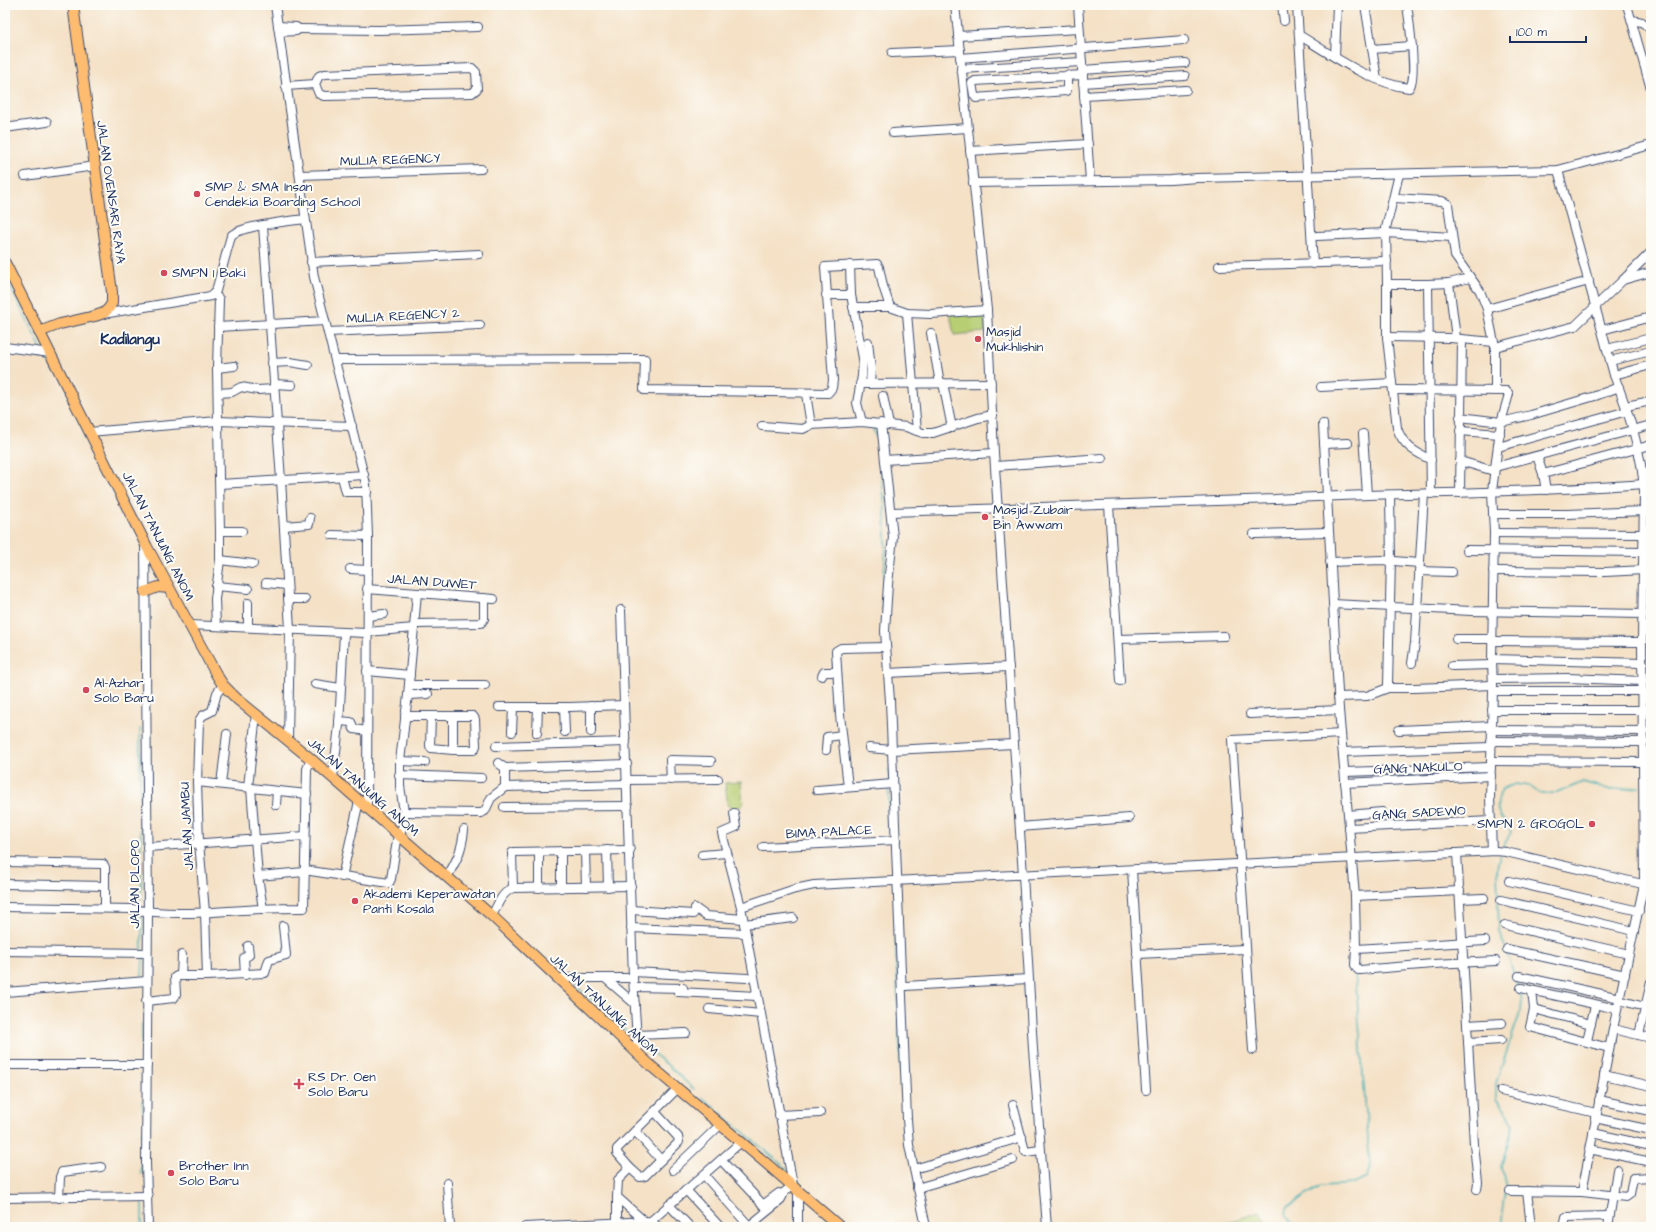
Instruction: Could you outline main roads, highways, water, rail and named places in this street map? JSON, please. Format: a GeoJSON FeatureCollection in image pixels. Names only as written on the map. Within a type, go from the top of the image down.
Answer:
{"type":"FeatureCollection","features":[{"type":"Feature","properties":{"kind":"main road","name":"JALAN OVENSARI RAYA"},"geometry":{"type":"LineString","coordinates":[[39,332],[60,324],[102,314],[110,308],[112,298],[73,5]]}},
{"type":"Feature","properties":{"kind":"main road","name":"JALAN TANJUNG ANOM"},"geometry":{"type":"LineString","coordinates":[[5,263],[39,332],[45,353],[89,432],[169,588],[223,685],[237,699],[311,759],[492,916],[528,952],[558,978],[638,1055],[720,1125],[794,1184],[840,1227]]}},
{"type":"Feature","properties":{"kind":"main road"},"geometry":{"type":"LineString","coordinates":[[145,592],[158,586],[169,588]]}},
{"type":"Feature","properties":{"kind":"waterway"},"geometry":{"type":"LineString","coordinates":[[5,277],[41,348]]}},
{"type":"Feature","properties":{"kind":"waterway"},"geometry":{"type":"LineString","coordinates":[[5,352],[39,357]]}},
{"type":"Feature","properties":{"kind":"waterway"},"geometry":{"type":"LineString","coordinates":[[45,355],[54,371]]}},
{"type":"Feature","properties":{"kind":"waterway"},"geometry":{"type":"LineString","coordinates":[[872,426],[878,442],[885,507],[886,544],[882,609]]}},
{"type":"Feature","properties":{"kind":"waterway"},"geometry":{"type":"LineString","coordinates":[[141,554],[141,590]]}},
{"type":"Feature","properties":{"kind":"waterway"},"geometry":{"type":"LineString","coordinates":[[141,594],[141,664]]}},
{"type":"Feature","properties":{"kind":"waterway"},"geometry":{"type":"LineString","coordinates":[[140,729],[141,899]]}},
{"type":"Feature","properties":{"kind":"waterway"},"geometry":{"type":"LineString","coordinates":[[889,769],[889,781]]}},
{"type":"Feature","properties":{"kind":"waterway"},"geometry":{"type":"LineString","coordinates":[[1502,849],[1511,832],[1509,826],[1500,815],[1497,808],[1502,789],[1515,784],[1529,786],[1541,794],[1557,793],[1583,782],[1611,790],[1639,787]]}},
{"type":"Feature","properties":{"kind":"waterway"},"geometry":{"type":"LineString","coordinates":[[888,787],[891,831]]}},
{"type":"Feature","properties":{"kind":"waterway"},"geometry":{"type":"LineString","coordinates":[[1498,898],[1497,870],[1500,855]]}},
{"type":"Feature","properties":{"kind":"waterway"},"geometry":{"type":"LineString","coordinates":[[1498,902],[1499,931],[1505,947]]}},
{"type":"Feature","properties":{"kind":"waterway"},"geometry":{"type":"LineString","coordinates":[[142,913],[142,951]]}},
{"type":"Feature","properties":{"kind":"waterway"},"geometry":{"type":"LineString","coordinates":[[895,931],[902,1099]]}},
{"type":"Feature","properties":{"kind":"waterway"},"geometry":{"type":"LineString","coordinates":[[538,953],[562,974]]}},
{"type":"Feature","properties":{"kind":"waterway"},"geometry":{"type":"LineString","coordinates":[[1507,953],[1518,987]]}},
{"type":"Feature","properties":{"kind":"waterway"},"geometry":{"type":"LineString","coordinates":[[142,976],[143,957]]}},
{"type":"Feature","properties":{"kind":"waterway"},"geometry":{"type":"LineString","coordinates":[[1292,1227],[1293,1226],[1286,1213],[1288,1207],[1321,1186],[1353,1184],[1367,1178],[1370,1165],[1355,972]]}},
{"type":"Feature","properties":{"kind":"waterway"},"geometry":{"type":"LineString","coordinates":[[570,981],[631,1035]]}},
{"type":"Feature","properties":{"kind":"waterway"},"geometry":{"type":"LineString","coordinates":[[1501,1227],[1506,1189],[1501,1167],[1513,1125],[1505,1109],[1496,1099],[1496,1083],[1521,1010],[1522,1000],[1519,990]]}},
{"type":"Feature","properties":{"kind":"waterway"},"geometry":{"type":"LineString","coordinates":[[142,1024],[142,1053]]}},
{"type":"Feature","properties":{"kind":"waterway"},"geometry":{"type":"LineString","coordinates":[[640,1043],[694,1089]]}},
{"type":"Feature","properties":{"kind":"waterway"},"geometry":{"type":"LineString","coordinates":[[703,1098],[787,1169]]}},
{"type":"Feature","properties":{"kind":"waterway"},"geometry":{"type":"LineString","coordinates":[[142,1100],[143,1112]]}},
{"type":"Feature","properties":{"kind":"waterway"},"geometry":{"type":"LineString","coordinates":[[141,1174],[142,1132]]}},
{"type":"Feature","properties":{"kind":"waterway"},"geometry":{"type":"LineString","coordinates":[[795,1178],[802,1185]]}},
{"type":"Feature","properties":{"kind":"waterway"},"geometry":{"type":"LineString","coordinates":[[142,1202],[142,1227]]}},
{"type":"Feature","properties":{"kind":"waterway"},"geometry":{"type":"LineString","coordinates":[[844,1222],[850,1227]]}},
{"type":"Feature","properties":{"kind":"place","name":"SMP & SMA Insan Cendekia Boarding School"},"geometry":{"type":"Point","coordinates":[197,194]}},
{"type":"Feature","properties":{"kind":"place","name":"SMPN 1 Baki"},"geometry":{"type":"Point","coordinates":[164,273]}},
{"type":"Feature","properties":{"kind":"place","name":"Masjid Mukhlishin"},"geometry":{"type":"Point","coordinates":[978,339]}},
{"type":"Feature","properties":{"kind":"place","name":"Masjid Zubair Bin Awwam"},"geometry":{"type":"Point","coordinates":[985,517]}},
{"type":"Feature","properties":{"kind":"place","name":"Al-Azhar Solo Baru"},"geometry":{"type":"Point","coordinates":[86,690]}},
{"type":"Feature","properties":{"kind":"place","name":"SMPN 2 GROGOL"},"geometry":{"type":"Point","coordinates":[1592,824]}},
{"type":"Feature","properties":{"kind":"place","name":"Akademi Keperawatan Panti Kosala"},"geometry":{"type":"Point","coordinates":[355,901]}},
{"type":"Feature","properties":{"kind":"place","name":"RS Dr. Oen Solo Baru"},"geometry":{"type":"Point","coordinates":[299,1084]}},
{"type":"Feature","properties":{"kind":"place","name":"Brother Inn Solo Baru"},"geometry":{"type":"Point","coordinates":[171,1173]}},
{"type":"Feature","properties":{"kind":"district","name":"Kadilangu"},"geometry":{"type":"Point","coordinates":[130,339]}}]}
